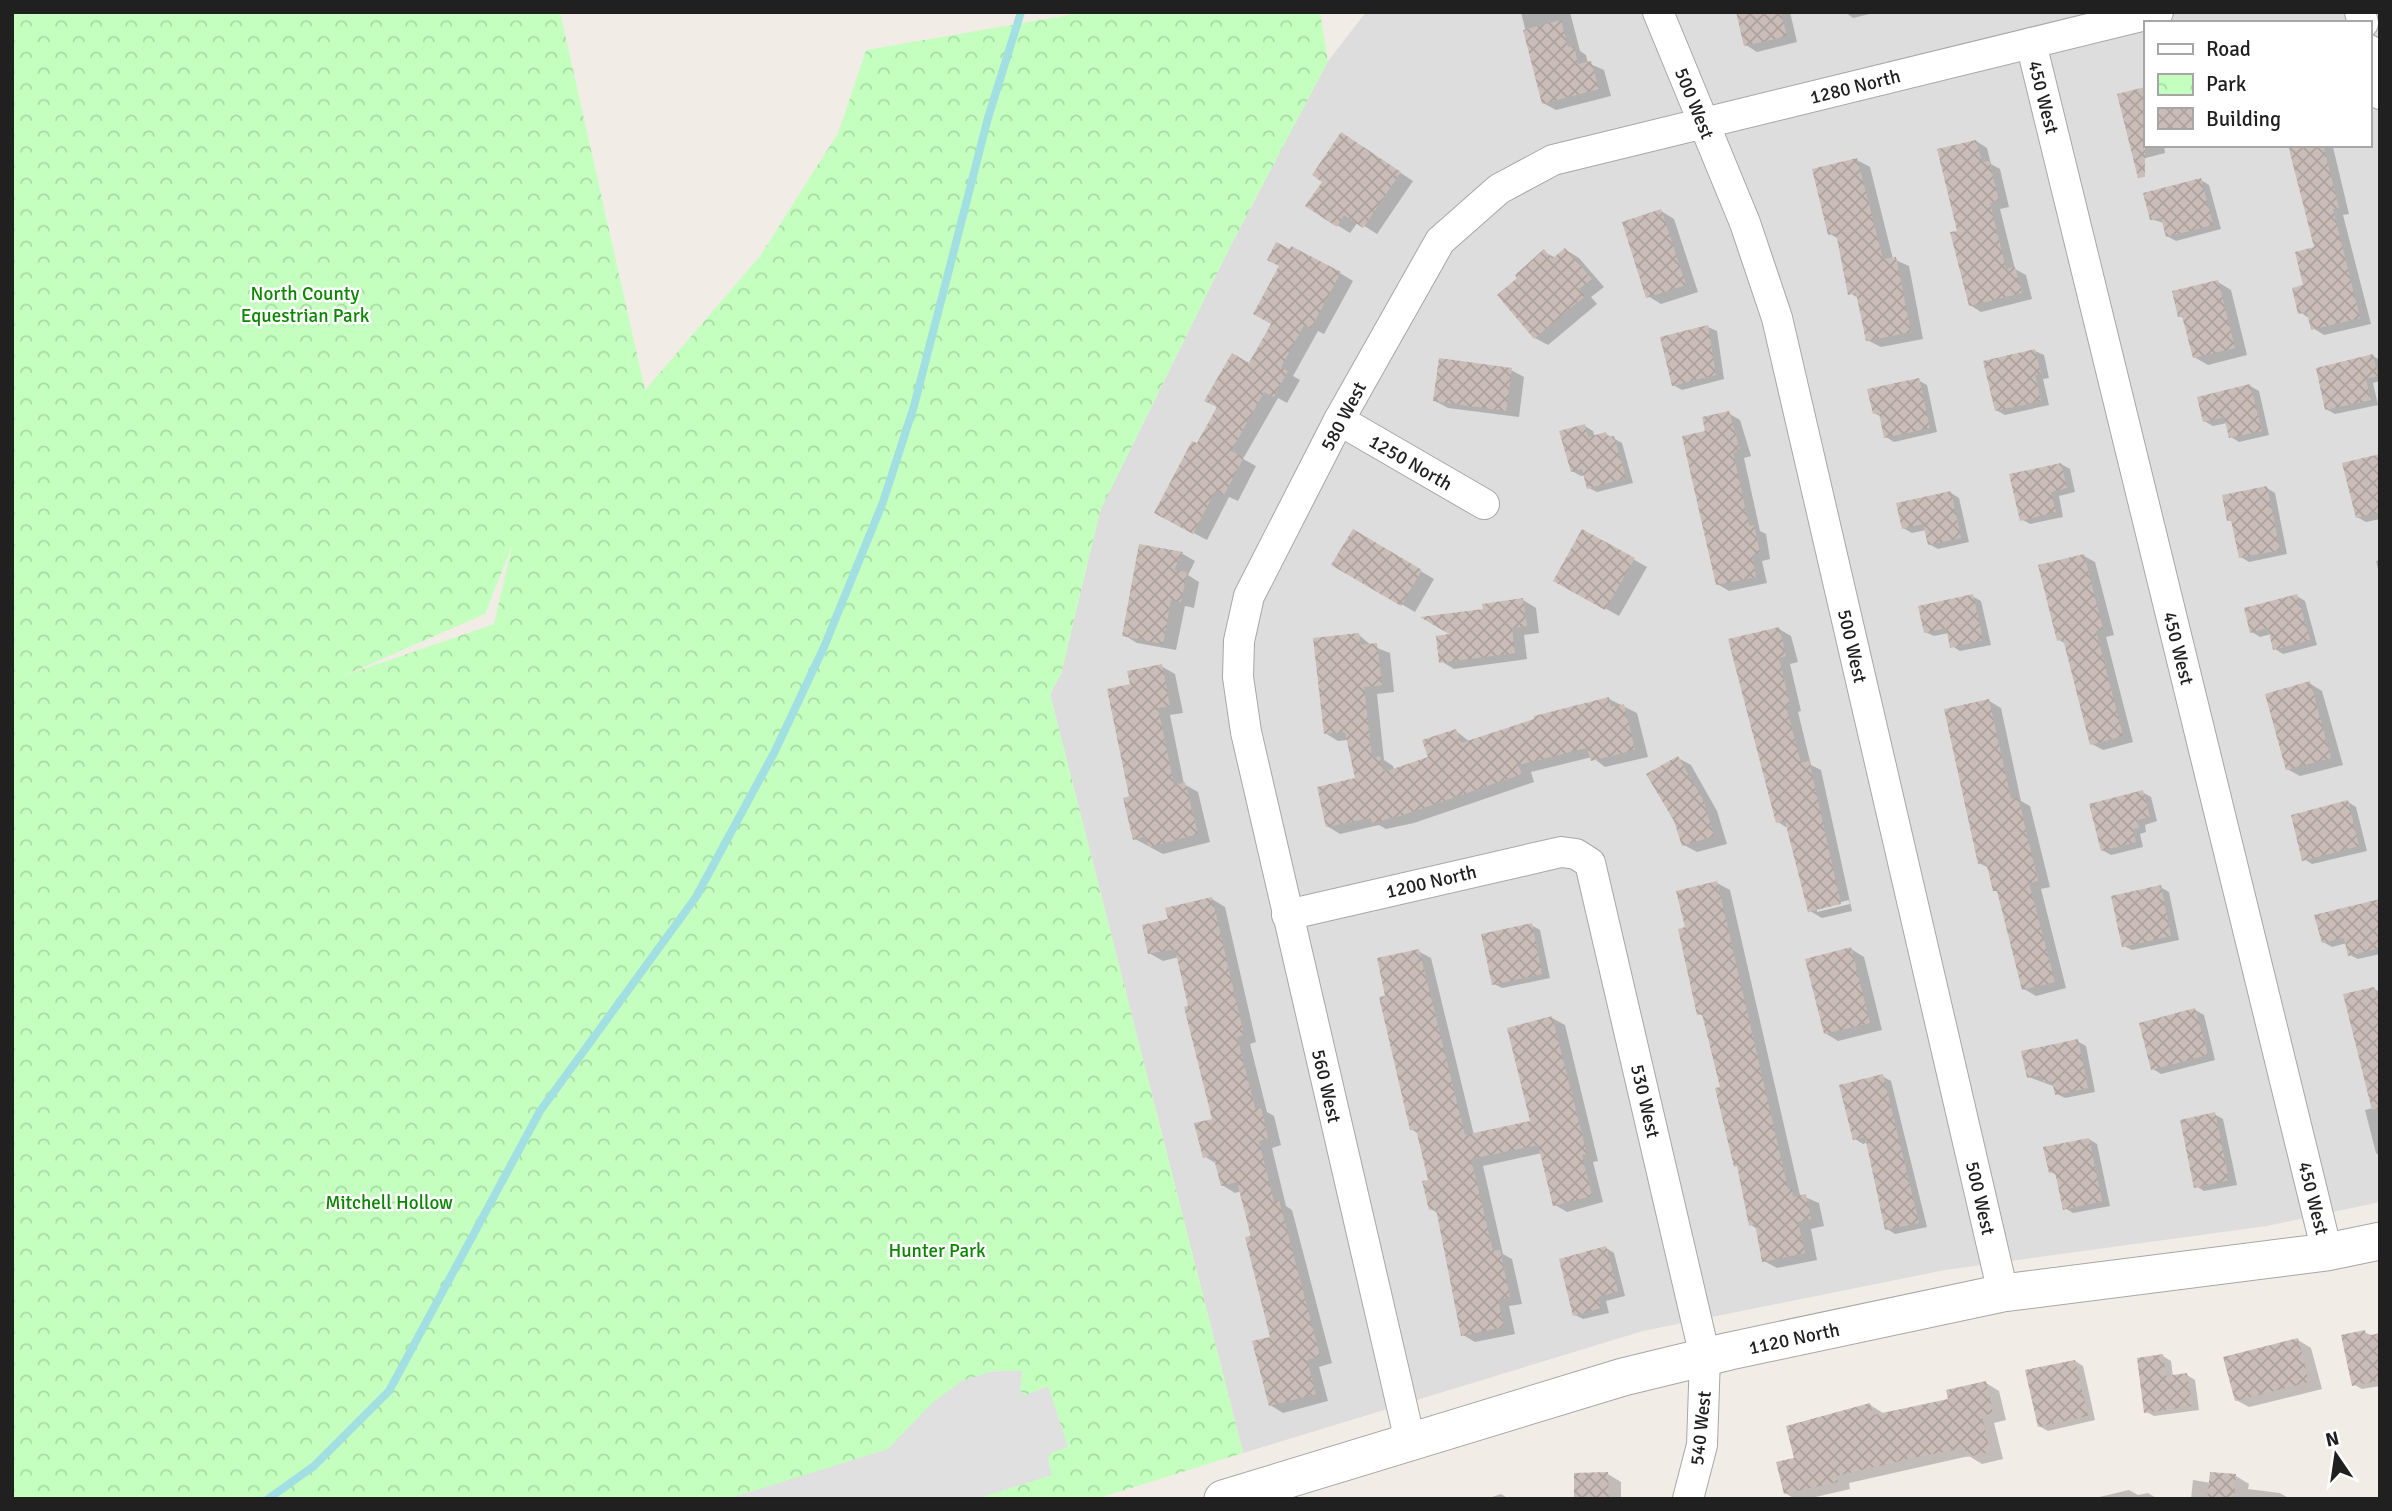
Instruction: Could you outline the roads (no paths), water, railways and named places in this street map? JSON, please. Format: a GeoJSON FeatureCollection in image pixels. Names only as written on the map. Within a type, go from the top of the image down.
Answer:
{"type":"FeatureCollection","features":[{"type":"Feature","properties":{"kind":"street","name":"500 West"},"geometry":{"type":"LineString","coordinates":[[1658,12],[1745,223],[1777,318],[2003,1293]]}},
{"type":"Feature","properties":{"kind":"street","name":"1280 North"},"geometry":{"type":"LineString","coordinates":[[1553,160],[2158,12]]}},
{"type":"Feature","properties":{"kind":"street","name":"450 West"},"geometry":{"type":"LineString","coordinates":[[2031,43],[2326,1252]]}},
{"type":"Feature","properties":{"kind":"street"},"geometry":{"type":"LineString","coordinates":[[2371,58],[2380,94]]}},
{"type":"Feature","properties":{"kind":"street","name":"580 West"},"geometry":{"type":"LineString","coordinates":[[1246,732],[1238,677],[1239,640],[1249,596],[1339,421],[1440,241],[1499,189],[1553,160]]}},
{"type":"Feature","properties":{"kind":"street","name":"1250 North"},"geometry":{"type":"LineString","coordinates":[[1339,421],[1484,504]]}},
{"type":"Feature","properties":{"kind":"street","name":"560 West"},"geometry":{"type":"LineString","coordinates":[[1246,732],[1410,1441]]}},
{"type":"Feature","properties":{"kind":"street","name":"1200 North"},"geometry":{"type":"LineString","coordinates":[[1287,915],[1523,859],[1561,852],[1576,854]]}},
{"type":"Feature","properties":{"kind":"street","name":"530 West"},"geometry":{"type":"LineString","coordinates":[[1576,854],[1590,863],[1705,1357]]}},
{"type":"Feature","properties":{"kind":"street","name":"1120 North"},"geometry":{"type":"LineString","coordinates":[[1223,1499],[1623,1377],[1705,1357],[2003,1293],[2326,1252],[2380,1241]]}},
{"type":"Feature","properties":{"kind":"street","name":"540 West"},"geometry":{"type":"LineString","coordinates":[[1688,1499],[1702,1445],[1705,1357]]}},
{"type":"Feature","properties":{"kind":"waterway"},"geometry":{"type":"LineString","coordinates":[[268,1499],[314,1466],[389,1391],[540,1111],[696,897],[774,753],[824,647],[883,502],[914,406],[988,118],[1021,12]]}},
{"type":"Feature","properties":{"kind":"park label","name":"North County Equestrian Park"},"geometry":{"type":"Point","coordinates":[305,304]}},
{"type":"Feature","properties":{"kind":"park label","name":"Mitchell Hollow"},"geometry":{"type":"Point","coordinates":[389,1202]}},
{"type":"Feature","properties":{"kind":"park label","name":"Hunter Park"},"geometry":{"type":"Point","coordinates":[937,1250]}}]}
